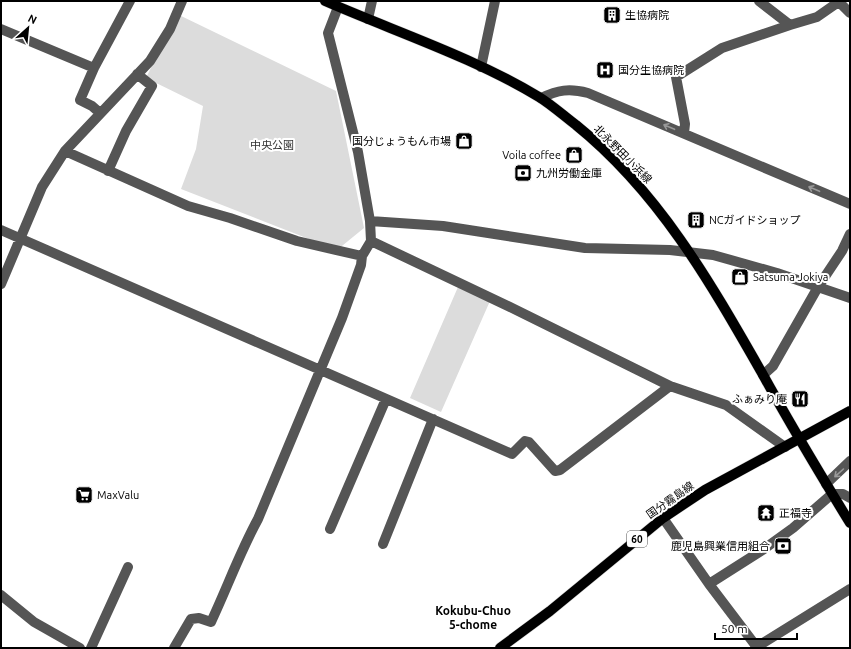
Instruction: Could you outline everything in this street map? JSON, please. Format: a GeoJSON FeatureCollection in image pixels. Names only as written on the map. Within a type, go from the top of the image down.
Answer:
{"type":"FeatureCollection","features":[{"type":"Feature","properties":{"kind":"main road","name":"北永野田小浜線"},"geometry":{"type":"LineString","coordinates":[[325,1],[481,67],[541,98],[591,138],[626,172],[664,215],[719,298],[850,523]]}},
{"type":"Feature","properties":{"kind":"main road","name":"国分霧島線"},"geometry":{"type":"LineString","coordinates":[[500,648],[550,611],[663,518],[705,490],[850,411]]}},
{"type":"Feature","properties":{"kind":"street"},"geometry":{"type":"LineString","coordinates":[[100,113],[92,106],[80,100],[94,68],[130,1]]}},
{"type":"Feature","properties":{"kind":"street"},"geometry":{"type":"LineString","coordinates":[[1,284],[42,187],[65,151],[150,61],[170,29],[182,1]]}},
{"type":"Feature","properties":{"kind":"street"},"geometry":{"type":"LineString","coordinates":[[368,19],[372,1]]}},
{"type":"Feature","properties":{"kind":"street"},"geometry":{"type":"LineString","coordinates":[[481,67],[495,1]]}},
{"type":"Feature","properties":{"kind":"street"},"geometry":{"type":"LineString","coordinates":[[759,1],[790,25]]}},
{"type":"Feature","properties":{"kind":"street"},"geometry":{"type":"LineString","coordinates":[[684,133],[685,124],[676,77],[722,48],[818,17],[840,1],[850,13]]}},
{"type":"Feature","properties":{"kind":"street"},"geometry":{"type":"LineString","coordinates":[[174,648],[191,619],[199,618],[211,622],[258,519],[342,318],[361,265],[362,256],[371,241],[370,221],[358,152],[328,33],[338,7]]}},
{"type":"Feature","properties":{"kind":"street"},"geometry":{"type":"LineString","coordinates":[[1,29],[94,68]]}},
{"type":"Feature","properties":{"kind":"street"},"geometry":{"type":"LineString","coordinates":[[108,171],[126,131],[152,86],[137,74]]}},
{"type":"Feature","properties":{"kind":"street"},"geometry":{"type":"LineString","coordinates":[[541,98],[556,91],[577,90],[684,133],[850,204]]}},
{"type":"Feature","properties":{"kind":"street"},"geometry":{"type":"LineString","coordinates":[[65,151],[188,206],[230,218],[297,241],[362,256]]}},
{"type":"Feature","properties":{"kind":"street"},"geometry":{"type":"LineString","coordinates":[[370,221],[443,226],[585,248],[670,250],[689,252],[732,260],[818,286],[850,298]]}},
{"type":"Feature","properties":{"kind":"street"},"geometry":{"type":"LineString","coordinates":[[1,230],[512,454],[525,441],[529,442],[555,471],[560,470],[670,386]]}},
{"type":"Feature","properties":{"kind":"street"},"geometry":{"type":"LineString","coordinates":[[763,375],[773,366],[818,286],[842,251],[850,234]]}},
{"type":"Feature","properties":{"kind":"street"},"geometry":{"type":"LineString","coordinates":[[371,241],[510,307],[670,386],[726,405],[785,447]]}},
{"type":"Feature","properties":{"kind":"street"},"geometry":{"type":"LineString","coordinates":[[330,529],[386,399]]}},
{"type":"Feature","properties":{"kind":"street"},"geometry":{"type":"LineString","coordinates":[[383,544],[433,419]]}},
{"type":"Feature","properties":{"kind":"street"},"geometry":{"type":"LineString","coordinates":[[826,484],[850,461]]}},
{"type":"Feature","properties":{"kind":"street"},"geometry":{"type":"LineString","coordinates":[[709,584],[776,541],[832,494],[843,494],[850,498]]}},
{"type":"Feature","properties":{"kind":"street"},"geometry":{"type":"LineString","coordinates":[[663,518],[709,584],[758,647],[850,589]]}},
{"type":"Feature","properties":{"kind":"street"},"geometry":{"type":"LineString","coordinates":[[91,648],[128,567]]}},
{"type":"Feature","properties":{"kind":"street"},"geometry":{"type":"LineString","coordinates":[[1,595],[34,622],[80,648]]}},
{"type":"Feature","properties":{"kind":"green space","name":"中央公園"},"geometry":{"type":"Polygon","coordinates":[[[177,14],[336,91],[364,228],[337,250],[181,189],[196,149],[203,106],[146,78],[177,14]]]}},
{"type":"Feature","properties":{"kind":"green space"},"geometry":{"type":"Polygon","coordinates":[[[458,287],[490,301],[441,412],[410,398],[458,287]]]}},
{"type":"Feature","properties":{"kind":"place","name":"生協病院"},"geometry":{"type":"Point","coordinates":[612,15]}},
{"type":"Feature","properties":{"kind":"place","name":"国分生協病院"},"geometry":{"type":"Point","coordinates":[605,70]}},
{"type":"Feature","properties":{"kind":"place","name":"国分じょうもん市場"},"geometry":{"type":"Point","coordinates":[464,141]}},
{"type":"Feature","properties":{"kind":"place","name":"Voila coffee"},"geometry":{"type":"Point","coordinates":[574,155]}},
{"type":"Feature","properties":{"kind":"place","name":"九州労働金庫"},"geometry":{"type":"Point","coordinates":[523,173]}},
{"type":"Feature","properties":{"kind":"place","name":"NCガイドショップ"},"geometry":{"type":"Point","coordinates":[696,220]}},
{"type":"Feature","properties":{"kind":"place","name":"Satsuma Jokiya"},"geometry":{"type":"Point","coordinates":[740,277]}},
{"type":"Feature","properties":{"kind":"place","name":"ふぁみり庵"},"geometry":{"type":"Point","coordinates":[800,399]}},
{"type":"Feature","properties":{"kind":"place","name":"MaxValu"},"geometry":{"type":"Point","coordinates":[84,495]}},
{"type":"Feature","properties":{"kind":"place","name":"正福寺"},"geometry":{"type":"Point","coordinates":[766,513]}},
{"type":"Feature","properties":{"kind":"place","name":"鹿児島興業信用組合"},"geometry":{"type":"Point","coordinates":[783,546]}},
{"type":"Feature","properties":{"kind":"district","name":"Kokubu-Chuo 5-chome"},"geometry":{"type":"Point","coordinates":[473,618]}}]}
